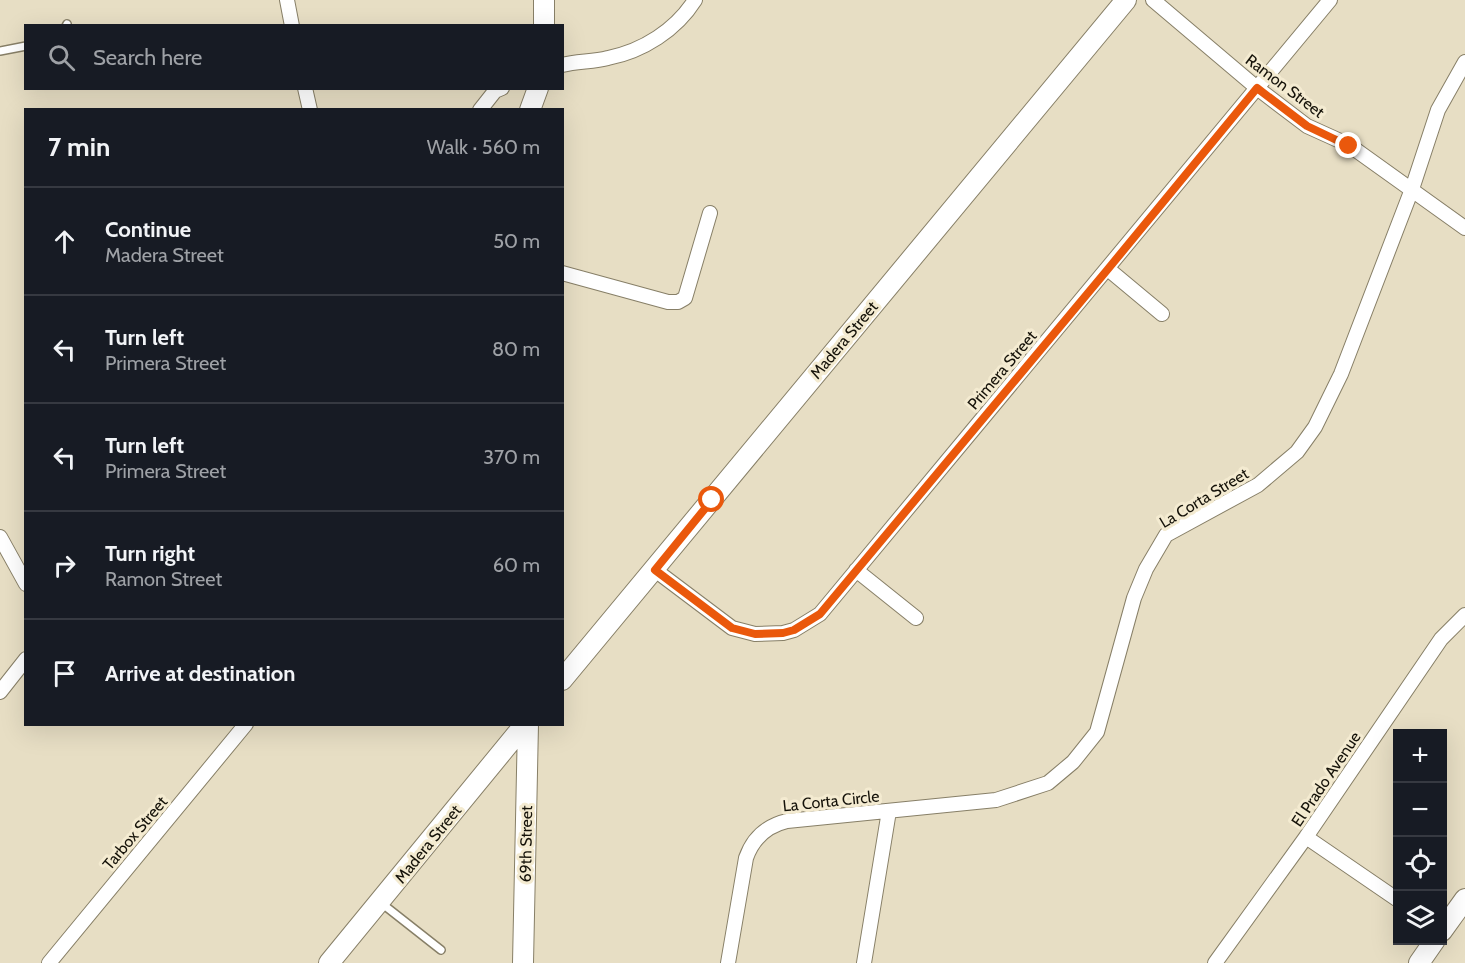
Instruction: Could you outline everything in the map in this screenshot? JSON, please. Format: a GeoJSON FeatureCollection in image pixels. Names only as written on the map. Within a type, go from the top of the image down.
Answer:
{"type":"FeatureCollection","features":[{"type":"Feature","properties":{"kind":"street"},"geometry":{"type":"LineString","coordinates":[[287,0],[292,24]]}},
{"type":"Feature","properties":{"kind":"street"},"geometry":{"type":"LineString","coordinates":[[544,0],[544,24]]}},
{"type":"Feature","properties":{"kind":"street"},"geometry":{"type":"LineString","coordinates":[[564,65],[620,56],[646,45],[671,28],[694,0]]}},
{"type":"Feature","properties":{"kind":"street","name":"Madera Street"},"geometry":{"type":"LineString","coordinates":[[564,678],[1126,0]]}},
{"type":"Feature","properties":{"kind":"street","name":"Ramon Street"},"geometry":{"type":"LineString","coordinates":[[1153,0],[1257,88],[1307,126],[1349,146],[1465,228]]}},
{"type":"Feature","properties":{"kind":"street","name":"Primera Street"},"geometry":{"type":"LineString","coordinates":[[655,570],[732,628],[755,634],[783,633],[794,630],[820,614],[1329,0]]}},
{"type":"Feature","properties":{"kind":"street","name":"La Corta Street"},"geometry":{"type":"LineString","coordinates":[[889,811],[996,800],[1048,783],[1073,762],[1097,732],[1134,597],[1146,569],[1166,535],[1258,485],[1297,452],[1315,427],[1334,391],[1412,189],[1438,110],[1465,62]]}},
{"type":"Feature","properties":{"kind":"street"},"geometry":{"type":"LineString","coordinates":[[305,90],[310,108]]}},
{"type":"Feature","properties":{"kind":"street"},"geometry":{"type":"LineString","coordinates":[[482,108],[497,90]]}},
{"type":"Feature","properties":{"kind":"street"},"geometry":{"type":"LineString","coordinates":[[531,108],[537,90]]}},
{"type":"Feature","properties":{"kind":"street"},"geometry":{"type":"LineString","coordinates":[[564,274],[668,302],[678,302],[685,298],[710,213]]}},
{"type":"Feature","properties":{"kind":"street"},"geometry":{"type":"LineString","coordinates":[[1108,269],[1162,314]]}},
{"type":"Feature","properties":{"kind":"street"},"geometry":{"type":"LineString","coordinates":[[0,537],[24,580]]}},
{"type":"Feature","properties":{"kind":"street"},"geometry":{"type":"LineString","coordinates":[[856,570],[916,618]]}},
{"type":"Feature","properties":{"kind":"street","name":"El Prado Avenue"},"geometry":{"type":"LineString","coordinates":[[1215,963],[1306,837],[1441,639],[1465,615]]}},
{"type":"Feature","properties":{"kind":"street"},"geometry":{"type":"LineString","coordinates":[[0,692],[24,662]]}},
{"type":"Feature","properties":{"kind":"street","name":"Tarbox Street"},"geometry":{"type":"LineString","coordinates":[[49,963],[244,726]]}},
{"type":"Feature","properties":{"kind":"street","name":"Madera Street"},"geometry":{"type":"LineString","coordinates":[[329,963],[525,726]]}},
{"type":"Feature","properties":{"kind":"street","name":"69th Street"},"geometry":{"type":"LineString","coordinates":[[523,963],[527,726]]}},
{"type":"Feature","properties":{"kind":"street","name":"La Corta Circle"},"geometry":{"type":"LineString","coordinates":[[728,963],[746,858],[752,843],[764,831],[787,821],[889,811],[864,963]]}},
{"type":"Feature","properties":{"kind":"street"},"geometry":{"type":"LineString","coordinates":[[1306,837],[1393,897]]}},
{"type":"Feature","properties":{"kind":"street"},"geometry":{"type":"LineString","coordinates":[[1447,924],[1465,899]]}},
{"type":"Feature","properties":{"kind":"street"},"geometry":{"type":"LineString","coordinates":[[1419,963],[1432,945]]}},
{"type":"Feature","properties":{"kind":"lane"},"geometry":{"type":"LineString","coordinates":[[0,51],[24,46]]}},
{"type":"Feature","properties":{"kind":"lane"},"geometry":{"type":"LineString","coordinates":[[380,902],[441,950]]}},
{"type":"Feature","properties":{"kind":"route"},"geometry":{"type":"LineString","coordinates":[[712,500],[655,570],[732,628],[755,634],[783,633],[794,630],[820,614],[1257,88],[1307,126],[1349,146]]}}]}
